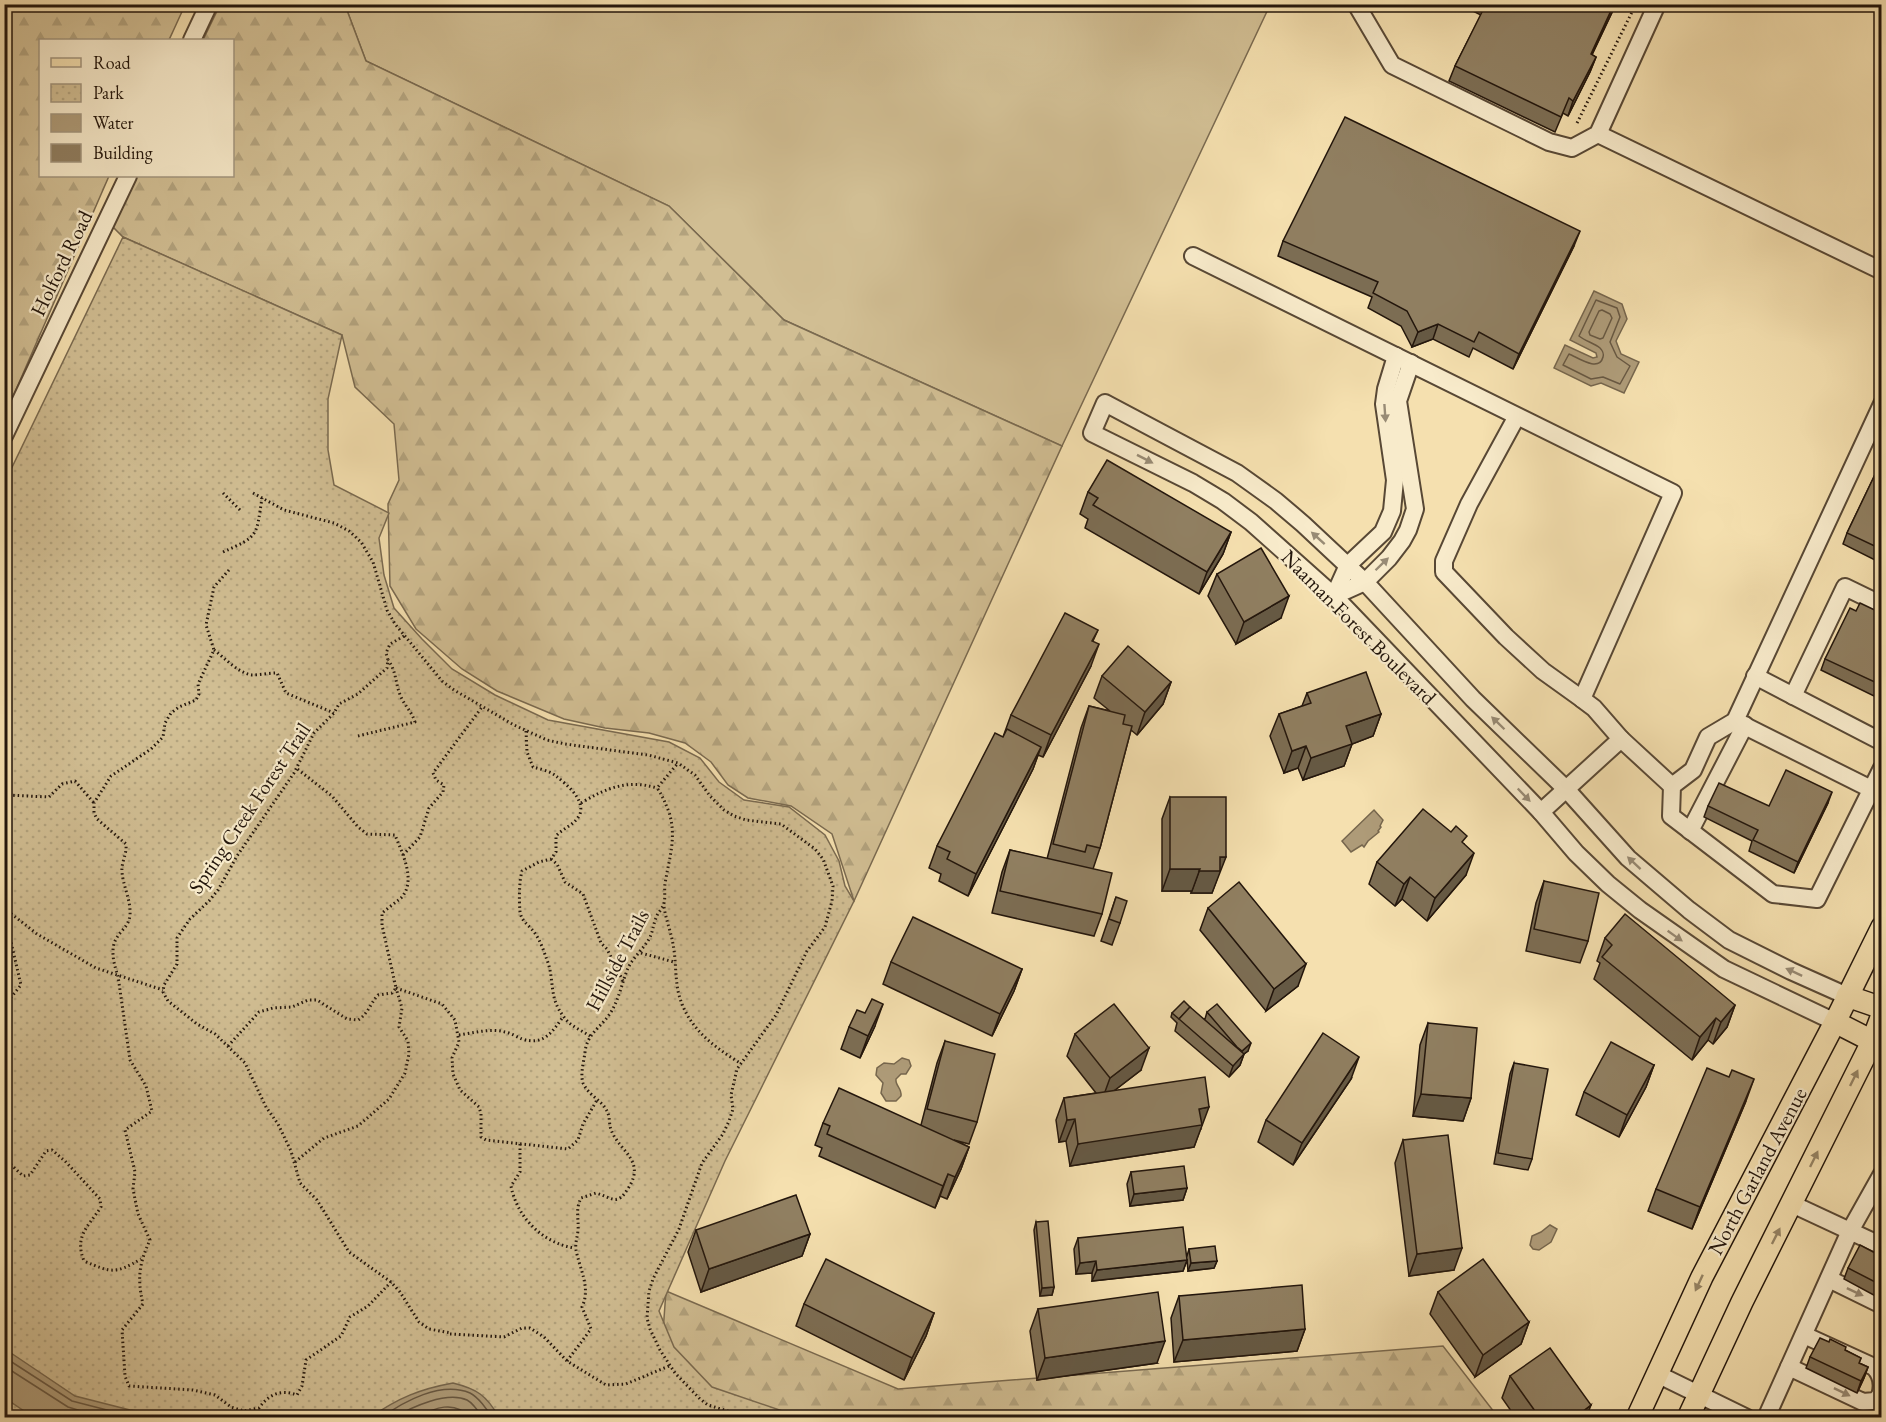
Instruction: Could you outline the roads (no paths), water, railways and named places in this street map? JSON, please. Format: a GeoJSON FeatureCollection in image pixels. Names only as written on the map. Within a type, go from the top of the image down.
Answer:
{"type":"FeatureCollection","features":[{"type":"Feature","properties":{"kind":"main road","name":"North Garland Avenue"},"geometry":{"type":"LineString","coordinates":[[1637,1418],[1702,1277],[1835,1022],[1881,927]]}},
{"type":"Feature","properties":{"kind":"main road","name":"Naaman Forest Boulevard"},"geometry":{"type":"LineString","coordinates":[[1847,996],[1881,1008]]}},
{"type":"Feature","properties":{"kind":"main road","name":"North Garland Avenue"},"geometry":{"type":"LineString","coordinates":[[1688,1418],[1742,1302],[1876,1044],[1881,1015]]}},
{"type":"Feature","properties":{"kind":"main road","name":"Naaman Forest Boulevard"},"geometry":{"type":"LineString","coordinates":[[1835,1022],[1876,1044]]}},
{"type":"Feature","properties":{"kind":"street"},"geometry":{"type":"LineString","coordinates":[[192,39],[210,4]]}},
{"type":"Feature","properties":{"kind":"street"},"geometry":{"type":"LineString","coordinates":[[1356,4],[1392,65],[1549,142],[1572,148],[1598,134],[1657,4]]}},
{"type":"Feature","properties":{"kind":"street"},"geometry":{"type":"LineString","coordinates":[[1598,134],[1881,271]]}},
{"type":"Feature","properties":{"kind":"street","name":"Holford Road"},"geometry":{"type":"LineString","coordinates":[[4,436],[128,177]]}},
{"type":"Feature","properties":{"kind":"street"},"geometry":{"type":"LineString","coordinates":[[1194,256],[1673,493],[1582,699]]}},
{"type":"Feature","properties":{"kind":"street"},"geometry":{"type":"LineString","coordinates":[[1334,596],[1348,565],[1383,532],[1392,511],[1395,480],[1384,404],[1386,389],[1403,360]]}},
{"type":"Feature","properties":{"kind":"street"},"geometry":{"type":"LineString","coordinates":[[1334,596],[1365,582],[1402,541],[1415,508],[1398,400],[1403,360]]}},
{"type":"Feature","properties":{"kind":"street","name":"Naaman Forest Boulevard"},"geometry":{"type":"LineString","coordinates":[[1835,1022],[1724,969],[1676,937],[1608,884],[1576,853],[1540,812],[1334,596],[1251,522],[1223,501],[1193,483],[1092,433],[1105,403],[1237,473],[1276,501],[1365,582],[1473,699],[1567,790],[1628,858],[1689,910],[1729,940],[1847,996]]}},
{"type":"Feature","properties":{"kind":"street"},"geometry":{"type":"LineString","coordinates":[[1690,831],[1740,723],[1755,676],[1881,404]]}},
{"type":"Feature","properties":{"kind":"street"},"geometry":{"type":"LineString","coordinates":[[1517,416],[1469,504],[1444,561],[1444,572],[1513,644],[1543,671],[1594,708],[1621,739],[1672,786],[1671,816],[1773,894],[1818,899],[1881,768]]}},
{"type":"Feature","properties":{"kind":"street"},"geometry":{"type":"LineString","coordinates":[[1793,696],[1845,587],[1881,605]]}},
{"type":"Feature","properties":{"kind":"street"},"geometry":{"type":"LineString","coordinates":[[1755,676],[1881,742]]}},
{"type":"Feature","properties":{"kind":"street"},"geometry":{"type":"LineString","coordinates":[[1672,786],[1693,770],[1708,737],[1740,723]]}},
{"type":"Feature","properties":{"kind":"street"},"geometry":{"type":"LineString","coordinates":[[1740,723],[1871,789]]}},
{"type":"Feature","properties":{"kind":"street"},"geometry":{"type":"LineString","coordinates":[[1540,812],[1621,739]]}},
{"type":"Feature","properties":{"kind":"street"},"geometry":{"type":"LineString","coordinates":[[1766,1418],[1847,1239],[1881,1174]]}},
{"type":"Feature","properties":{"kind":"street"},"geometry":{"type":"LineString","coordinates":[[1792,1204],[1881,1263]]}},
{"type":"Feature","properties":{"kind":"street"},"geometry":{"type":"LineString","coordinates":[[1847,1239],[1881,1246]]}},
{"type":"Feature","properties":{"kind":"street"},"geometry":{"type":"LineString","coordinates":[[1828,1280],[1881,1305]]}},
{"type":"Feature","properties":{"kind":"street"},"geometry":{"type":"LineString","coordinates":[[1789,1367],[1863,1402],[1875,1401],[1880,1396],[1881,1379],[1874,1367],[1804,1335]]}},
{"type":"Feature","properties":{"kind":"street"},"geometry":{"type":"LineString","coordinates":[[1657,1374],[1747,1418]]}},
{"type":"Feature","properties":{"kind":"water"},"geometry":{"type":"Polygon","coordinates":[[[1594,291],[1622,304],[1627,319],[1616,341],[1621,354],[1639,362],[1624,393],[1601,383],[1591,386],[1554,368],[1565,345],[1593,358],[1597,357],[1596,353],[1570,340],[1594,291]]]}},
{"type":"Feature","properties":{"kind":"water"},"geometry":{"type":"Polygon","coordinates":[[[1374,810],[1383,820],[1379,832],[1364,847],[1362,845],[1351,852],[1342,841],[1374,810]]]}},
{"type":"Feature","properties":{"kind":"water"},"geometry":{"type":"Polygon","coordinates":[[[902,1058],[909,1060],[911,1066],[906,1074],[901,1074],[896,1079],[901,1096],[896,1101],[886,1101],[881,1093],[883,1083],[876,1075],[877,1068],[884,1063],[894,1064],[902,1058]]]}},
{"type":"Feature","properties":{"kind":"water"},"geometry":{"type":"Polygon","coordinates":[[[1550,1225],[1557,1229],[1551,1242],[1539,1250],[1533,1249],[1530,1245],[1532,1236],[1550,1225]]]}},
{"type":"Feature","properties":{"kind":"water"},"geometry":{"type":"Polygon","coordinates":[[[5,1349],[75,1396],[130,1410],[179,1417],[33,1417],[5,1398],[5,1349]]]}},
{"type":"Feature","properties":{"kind":"water"},"geometry":{"type":"Polygon","coordinates":[[[453,1383],[480,1394],[490,1403],[499,1417],[371,1417],[410,1395],[453,1383]]]}}]}
